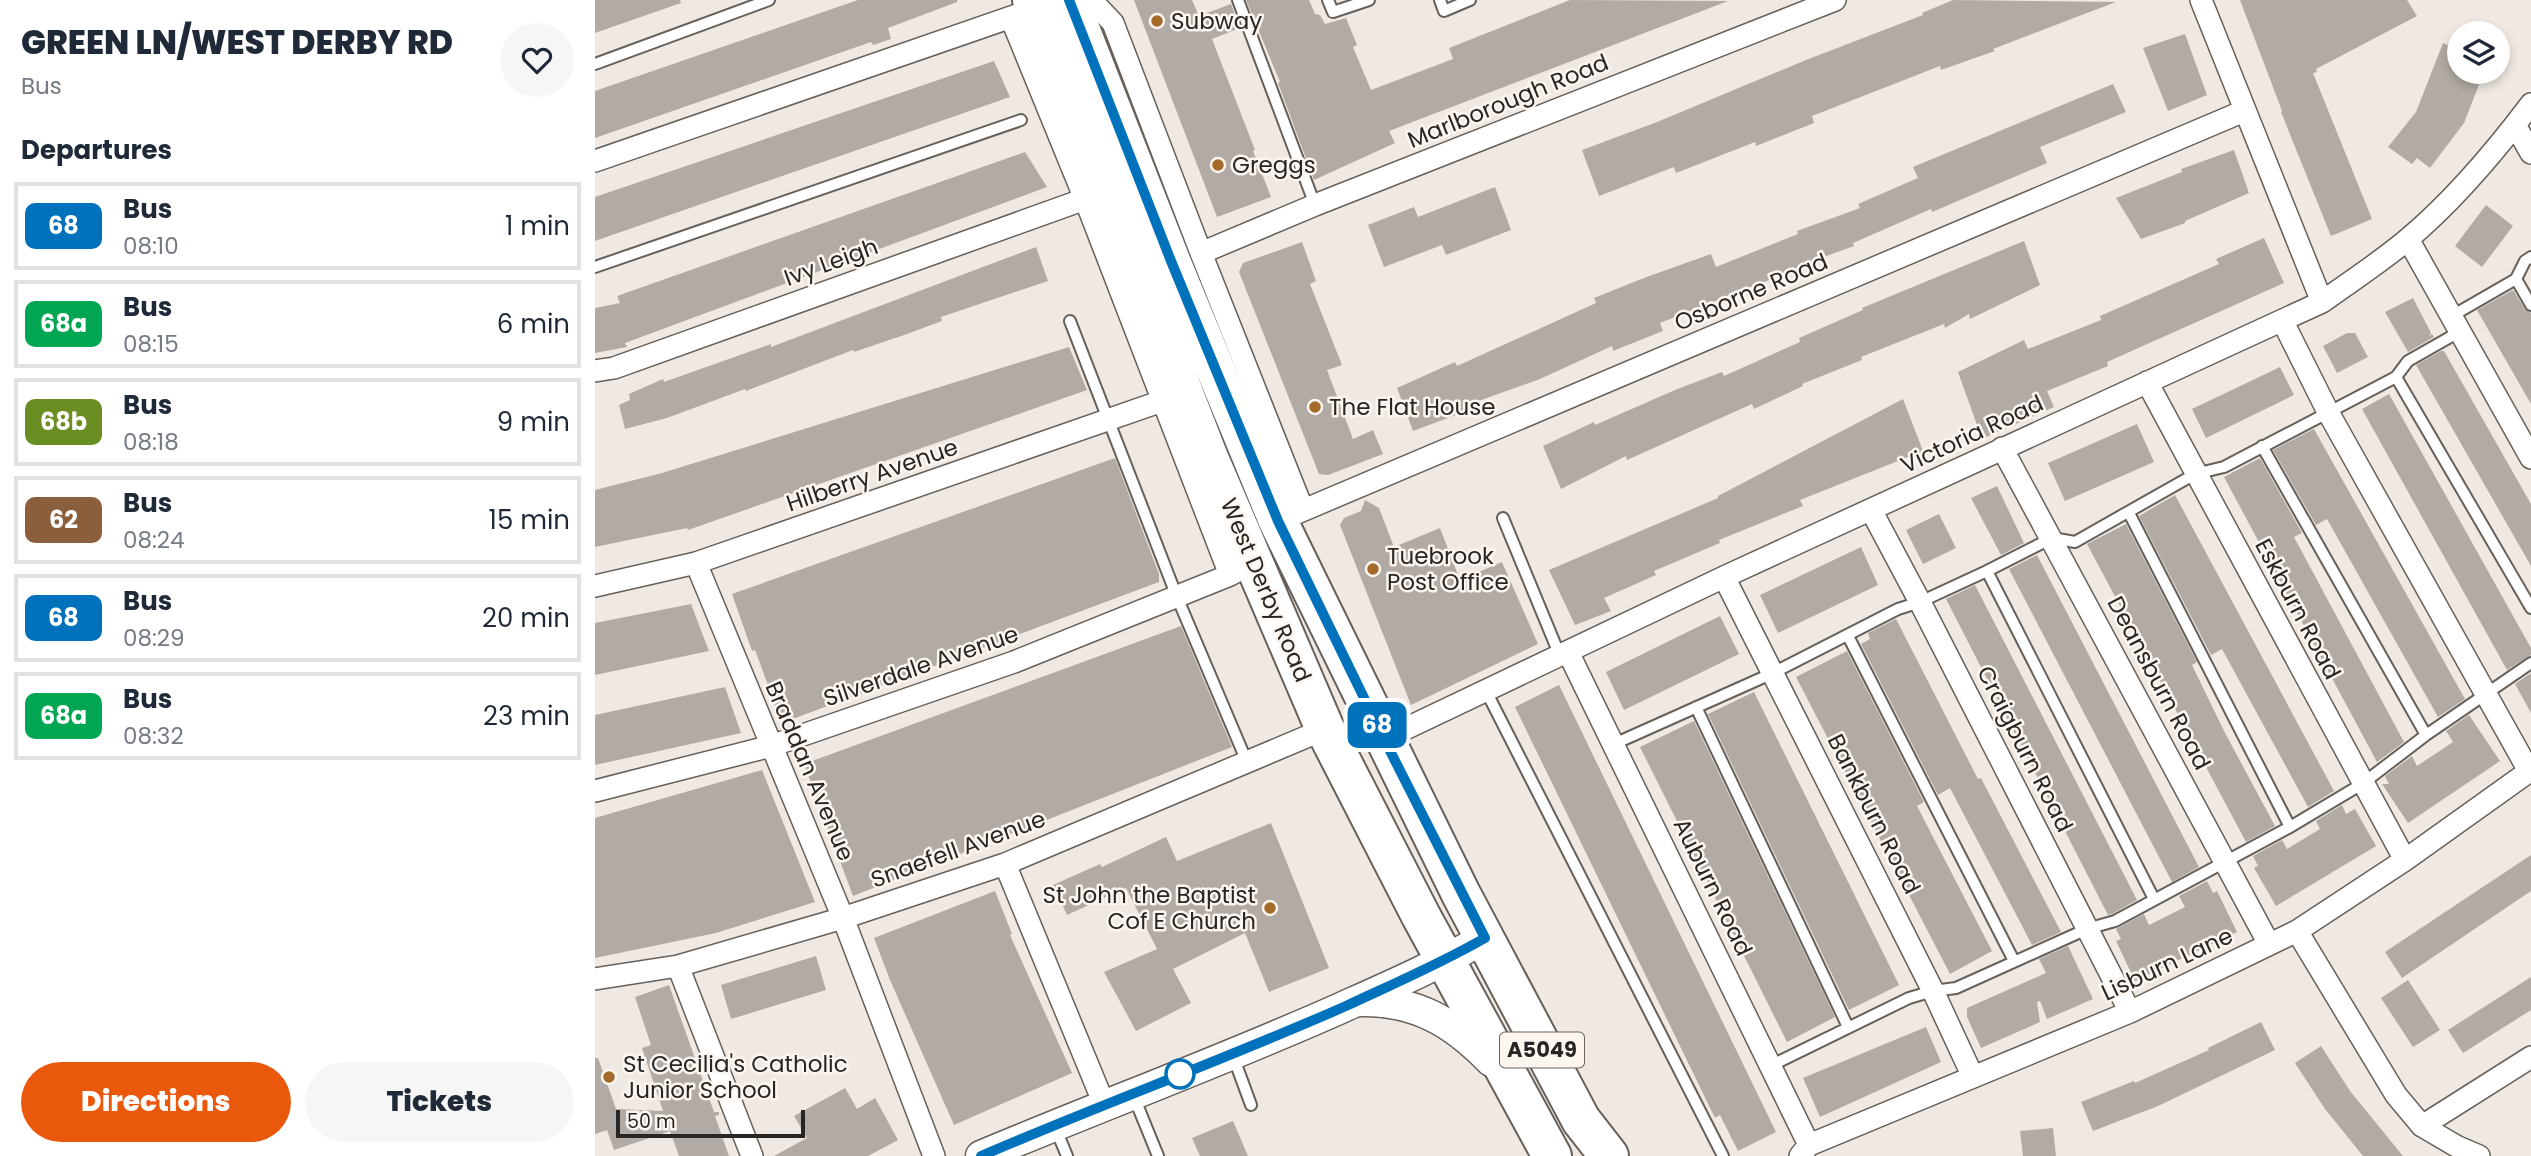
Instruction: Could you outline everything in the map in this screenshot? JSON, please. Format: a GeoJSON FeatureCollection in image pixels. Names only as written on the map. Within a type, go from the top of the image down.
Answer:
{"type":"FeatureCollection","features":[{"type":"Feature","properties":{"kind":"highway","name":"West Derby Road"},"geometry":{"type":"LineString","coordinates":[[1061,4],[1171,261],[1291,516],[1384,739],[1581,1120],[1609,1156]]}},
{"type":"Feature","properties":{"kind":"highway","name":"West Derby Road"},"geometry":{"type":"LineString","coordinates":[[1061,4],[1209,458],[1242,568],[1445,961],[1552,1156]]}},
{"type":"Feature","properties":{"kind":"main road"},"geometry":{"type":"LineString","coordinates":[[995,1153],[1054,1125],[1356,1001],[1445,961],[1485,938]]}},
{"type":"Feature","properties":{"kind":"main road"},"geometry":{"type":"LineString","coordinates":[[1356,1001],[1390,1002],[1436,1017],[1466,1036],[1510,1079]]}},
{"type":"Feature","properties":{"kind":"street","name":"Marlborough Road"},"geometry":{"type":"LineString","coordinates":[[1201,253],[1315,205],[1835,0]]}},
{"type":"Feature","properties":{"kind":"street"},"geometry":{"type":"LineString","coordinates":[[2201,0],[2322,302]]}},
{"type":"Feature","properties":{"kind":"street"},"geometry":{"type":"LineString","coordinates":[[595,161],[1061,4],[1085,198],[1162,401],[1242,568]]}},
{"type":"Feature","properties":{"kind":"street","name":"West Derby Road"},"geometry":{"type":"LineString","coordinates":[[1061,4],[1113,23],[1201,253],[1291,516]]}},
{"type":"Feature","properties":{"kind":"street","name":"Victoria Road"},"geometry":{"type":"LineString","coordinates":[[1384,739],[1724,577],[2322,302],[2408,239],[2447,202],[2531,104]]}},
{"type":"Feature","properties":{"kind":"street","name":"Osborne Road"},"geometry":{"type":"LineString","coordinates":[[1291,516],[2244,111]]}},
{"type":"Feature","properties":{"kind":"street"},"geometry":{"type":"LineString","coordinates":[[2515,125],[2531,153]]}},
{"type":"Feature","properties":{"kind":"street","name":"Ivy Leigh"},"geometry":{"type":"LineString","coordinates":[[595,371],[614,368],[1085,198]]}},
{"type":"Feature","properties":{"kind":"street"},"geometry":{"type":"LineString","coordinates":[[2408,239],[2531,458]]}},
{"type":"Feature","properties":{"kind":"street"},"geometry":{"type":"LineString","coordinates":[[2283,322],[2328,412],[2530,771]]}},
{"type":"Feature","properties":{"kind":"street","name":"Eskburn Road"},"geometry":{"type":"LineString","coordinates":[[2147,382],[2405,860]]}},
{"type":"Feature","properties":{"kind":"street","name":"Hilberry Avenue"},"geometry":{"type":"LineString","coordinates":[[595,586],[696,563],[1162,401]]}},
{"type":"Feature","properties":{"kind":"street","name":"Deansburn Road"},"geometry":{"type":"LineString","coordinates":[[2003,448],[2269,944]]}},
{"type":"Feature","properties":{"kind":"street","name":"Craigburn Road"},"geometry":{"type":"LineString","coordinates":[[1871,510],[2130,1012]]}},
{"type":"Feature","properties":{"kind":"street","name":"Braddan Avenue"},"geometry":{"type":"LineString","coordinates":[[696,563],[843,918],[934,1156]]}},
{"type":"Feature","properties":{"kind":"street","name":"Silverdale Avenue"},"geometry":{"type":"LineString","coordinates":[[595,791],[771,746],[1014,662],[1242,568]]}},
{"type":"Feature","properties":{"kind":"street","name":"Bankburn Road"},"geometry":{"type":"LineString","coordinates":[[1724,577],[1933,991],[1973,1077]]}},
{"type":"Feature","properties":{"kind":"street","name":"Auburn Road"},"geometry":{"type":"LineString","coordinates":[[1564,654],[1613,744],[1770,1066],[1805,1151]]}},
{"type":"Feature","properties":{"kind":"street","name":"Snaefell Avenue"},"geometry":{"type":"LineString","coordinates":[[595,979],[678,966],[843,918],[1005,864],[1325,729]]}},
{"type":"Feature","properties":{"kind":"street","name":"Lisburn Lane"},"geometry":{"type":"LineString","coordinates":[[1805,1151],[2130,1012],[2297,931],[2405,860],[2530,771]]}},
{"type":"Feature","properties":{"kind":"street"},"geometry":{"type":"LineString","coordinates":[[1005,864],[1104,1104]]}},
{"type":"Feature","properties":{"kind":"street"},"geometry":{"type":"LineString","coordinates":[[2297,931],[2396,1095],[2423,1126],[2479,1156]]}},
{"type":"Feature","properties":{"kind":"street"},"geometry":{"type":"LineString","coordinates":[[678,966],[752,1156]]}},
{"type":"Feature","properties":{"kind":"street"},"geometry":{"type":"LineString","coordinates":[[2423,1126],[2531,1057]]}},
{"type":"Feature","properties":{"kind":"lane"},"geometry":{"type":"LineString","coordinates":[[595,64],[769,0]]}},
{"type":"Feature","properties":{"kind":"lane"},"geometry":{"type":"LineString","coordinates":[[1238,0],[1315,205]]}},
{"type":"Feature","properties":{"kind":"lane"},"geometry":{"type":"LineString","coordinates":[[1328,0],[1333,12],[1369,0]]}},
{"type":"Feature","properties":{"kind":"lane"},"geometry":{"type":"LineString","coordinates":[[1440,0],[1444,10],[1470,0]]}},
{"type":"Feature","properties":{"kind":"lane"},"geometry":{"type":"LineString","coordinates":[[595,267],[1021,120]]}},
{"type":"Feature","properties":{"kind":"lane"},"geometry":{"type":"LineString","coordinates":[[1613,744],[1773,673],[1898,609],[1920,602],[2052,538],[2075,542],[2196,474],[2224,467],[2396,377],[2408,361],[2516,279],[2525,261],[2531,257]]}},
{"type":"Feature","properties":{"kind":"lane"},"geometry":{"type":"LineString","coordinates":[[2516,279],[2531,305]]}},
{"type":"Feature","properties":{"kind":"lane"},"geometry":{"type":"LineString","coordinates":[[1070,321],[1177,597],[1247,762]]}},
{"type":"Feature","properties":{"kind":"lane"},"geometry":{"type":"LineString","coordinates":[[2396,377],[2531,608]]}},
{"type":"Feature","properties":{"kind":"lane"},"geometry":{"type":"LineString","coordinates":[[2262,446],[2426,735]]}},
{"type":"Feature","properties":{"kind":"lane"},"geometry":{"type":"LineString","coordinates":[[2129,513],[2290,827]]}},
{"type":"Feature","properties":{"kind":"lane"},"geometry":{"type":"LineString","coordinates":[[1503,518],[1564,654]]}},
{"type":"Feature","properties":{"kind":"lane"},"geometry":{"type":"LineString","coordinates":[[1987,571],[2154,899]]}},
{"type":"Feature","properties":{"kind":"lane"},"geometry":{"type":"LineString","coordinates":[[1848,636],[2014,961]]}},
{"type":"Feature","properties":{"kind":"lane"},"geometry":{"type":"LineString","coordinates":[[1770,1066],[1909,998],[1956,988],[2087,929],[2115,921],[2225,863],[2363,784],[2426,735],[2531,663]]}},
{"type":"Feature","properties":{"kind":"lane"},"geometry":{"type":"LineString","coordinates":[[1486,691],[1723,1156]]}},
{"type":"Feature","properties":{"kind":"lane"},"geometry":{"type":"LineString","coordinates":[[1696,707],[1848,1027]]}},
{"type":"Feature","properties":{"kind":"lane"},"geometry":{"type":"LineString","coordinates":[[1232,1054],[1251,1105]]}},
{"type":"Feature","properties":{"kind":"lane"},"geometry":{"type":"LineString","coordinates":[[1133,1093],[1158,1156]]}},
{"type":"Feature","properties":{"kind":"lane"},"geometry":{"type":"LineString","coordinates":[[1054,1125],[1067,1156]]}},
{"type":"Feature","properties":{"kind":"building"},"geometry":{"type":"Polygon","coordinates":[[[595,0],[680,0],[681,3],[595,33],[595,0]]]}},
{"type":"Feature","properties":{"kind":"building"},"geometry":{"type":"Polygon","coordinates":[[[858,0],[957,2],[888,28],[891,39],[873,45],[871,42],[595,138],[595,91],[858,0]]]}},
{"type":"Feature","properties":{"kind":"building"},"geometry":{"type":"Polygon","coordinates":[[[1134,0],[1192,0],[1199,16],[1231,4],[1240,28],[1212,39],[1271,197],[1217,217],[1134,0]]]}},
{"type":"Feature","properties":{"kind":"building"},"geometry":{"type":"Polygon","coordinates":[[[1246,0],[1309,0],[1315,14],[1320,15],[1325,24],[1346,18],[1357,45],[1353,47],[1371,90],[1453,59],[1449,48],[1570,0],[1728,1],[1389,131],[1395,143],[1314,180],[1278,83],[1280,82],[1246,0]]]}},
{"type":"Feature","properties":{"kind":"building"},"geometry":{"type":"Polygon","coordinates":[[[1953,0],[2116,2],[1993,49],[1995,51],[1941,70],[1940,66],[1812,116],[1814,123],[1756,146],[1755,142],[1676,173],[1674,167],[1599,196],[1582,150],[1923,15],[1922,13],[1953,0]]]}},
{"type":"Feature","properties":{"kind":"building"},"geometry":{"type":"Polygon","coordinates":[[[2240,0],[2407,0],[2417,16],[2313,73],[2372,219],[2331,236],[2240,0]]]}},
{"type":"Feature","properties":{"kind":"building"},"geometry":{"type":"Polygon","coordinates":[[[2185,34],[2207,95],[2168,111],[2143,48],[2185,34]]]}},
{"type":"Feature","properties":{"kind":"building"},"geometry":{"type":"Polygon","coordinates":[[[2443,43],[2447,45],[2447,84],[2479,84],[2464,123],[2430,168],[2417,158],[2412,164],[2388,147],[2416,112],[2443,43]]]}},
{"type":"Feature","properties":{"kind":"building"},"geometry":{"type":"Polygon","coordinates":[[[994,61],[1010,97],[595,241],[595,197],[994,61]]]}},
{"type":"Feature","properties":{"kind":"building"},"geometry":{"type":"Polygon","coordinates":[[[2113,84],[2126,112],[2040,147],[2047,163],[1932,212],[1931,209],[1853,243],[1854,246],[1660,323],[1663,331],[1613,351],[1612,346],[1540,379],[1470,404],[1472,409],[1413,431],[1397,388],[1455,362],[1457,366],[1596,303],[1594,298],[1644,278],[1711,254],[1716,267],[1798,234],[1797,231],[1860,208],[1858,204],[1918,178],[1913,167],[2113,84]]]}},
{"type":"Feature","properties":{"kind":"building"},"geometry":{"type":"Polygon","coordinates":[[[2234,150],[2249,193],[2185,223],[2141,239],[2116,198],[2182,172],[2181,169],[2234,150]]]}},
{"type":"Feature","properties":{"kind":"building"},"geometry":{"type":"Polygon","coordinates":[[[1025,152],[1047,187],[625,343],[627,347],[595,353],[595,308],[620,303],[617,296],[1025,152]]]}},
{"type":"Feature","properties":{"kind":"building"},"geometry":{"type":"Polygon","coordinates":[[[1495,187],[1511,230],[1446,255],[1442,245],[1384,267],[1368,225],[1414,207],[1418,217],[1495,187]]]}},
{"type":"Feature","properties":{"kind":"building"},"geometry":{"type":"Polygon","coordinates":[[[2486,205],[2513,226],[2482,267],[2455,246],[2486,205]]]}},
{"type":"Feature","properties":{"kind":"building"},"geometry":{"type":"Polygon","coordinates":[[[2264,238],[2284,283],[2107,362],[2108,366],[2047,391],[2054,407],[1982,439],[1958,372],[2024,340],[2028,349],[2101,320],[2100,316],[2219,264],[2216,259],[2264,238]]]}},
{"type":"Feature","properties":{"kind":"building"},"geometry":{"type":"Polygon","coordinates":[[[2024,241],[2040,285],[1970,319],[1969,314],[1945,328],[1944,324],[1861,357],[1862,360],[1802,384],[1803,386],[1754,409],[1752,404],[1627,460],[1626,456],[1561,489],[1543,446],[1594,422],[1595,425],[1675,390],[1722,372],[1724,376],[1800,342],[1799,338],[1863,310],[1862,308],[2024,241]]]}},
{"type":"Feature","properties":{"kind":"building"},"geometry":{"type":"Polygon","coordinates":[[[1302,242],[1316,281],[1310,284],[1342,365],[1327,370],[1353,439],[1373,430],[1383,454],[1328,475],[1319,474],[1239,272],[1243,263],[1302,242]]]}},
{"type":"Feature","properties":{"kind":"building"},"geometry":{"type":"Polygon","coordinates":[[[1036,247],[1048,281],[941,317],[942,321],[854,352],[853,350],[746,391],[745,389],[667,418],[625,429],[619,405],[630,400],[629,394],[663,379],[664,382],[771,344],[771,347],[1036,247]]]}},
{"type":"Feature","properties":{"kind":"building"},"geometry":{"type":"Polygon","coordinates":[[[2513,290],[2525,309],[2531,313],[2531,404],[2477,310],[2513,290]]]}},
{"type":"Feature","properties":{"kind":"building"},"geometry":{"type":"Polygon","coordinates":[[[2413,298],[2431,333],[2429,336],[2432,334],[2434,337],[2408,352],[2385,312],[2413,298]]]}},
{"type":"Feature","properties":{"kind":"building"},"geometry":{"type":"Polygon","coordinates":[[[2347,333],[2355,333],[2368,357],[2337,373],[2323,346],[2347,333]]]}},
{"type":"Feature","properties":{"kind":"building"},"geometry":{"type":"Polygon","coordinates":[[[1069,347],[1087,390],[688,530],[687,528],[595,547],[595,490],[662,473],[1069,347]]]}},
{"type":"Feature","properties":{"kind":"building"},"geometry":{"type":"Polygon","coordinates":[[[2444,351],[2531,504],[2531,566],[2416,365],[2444,351]]]}},
{"type":"Feature","properties":{"kind":"building"},"geometry":{"type":"Polygon","coordinates":[[[2280,367],[2294,395],[2206,438],[2192,409],[2280,367]]]}},
{"type":"Feature","properties":{"kind":"building"},"geometry":{"type":"Polygon","coordinates":[[[2389,394],[2531,648],[2531,655],[2507,670],[2362,409],[2389,394]]]}},
{"type":"Feature","properties":{"kind":"building"},"geometry":{"type":"Polygon","coordinates":[[[1903,399],[1923,451],[1800,500],[1803,506],[1719,540],[1720,543],[1654,571],[1656,575],[1604,598],[1611,611],[1575,625],[1549,570],[1718,498],[1903,399]]]}},
{"type":"Feature","properties":{"kind":"building"},"geometry":{"type":"Polygon","coordinates":[[[2137,424],[2154,462],[2065,501],[2048,463],[2137,424]]]}},
{"type":"Feature","properties":{"kind":"building"},"geometry":{"type":"Polygon","coordinates":[[[2314,429],[2465,699],[2438,717],[2327,519],[2316,525],[2273,450],[2314,429]]]}},
{"type":"Feature","properties":{"kind":"building"},"geometry":{"type":"Polygon","coordinates":[[[1115,458],[1159,574],[1159,582],[782,723],[732,594],[1115,458]]]}},
{"type":"Feature","properties":{"kind":"building"},"geometry":{"type":"Polygon","coordinates":[[[2260,458],[2302,533],[2294,537],[2404,742],[2377,762],[2224,477],[2260,458]]]}},
{"type":"Feature","properties":{"kind":"building"},"geometry":{"type":"Polygon","coordinates":[[[1997,486],[2024,543],[2001,555],[1971,498],[1997,486]]]}},
{"type":"Feature","properties":{"kind":"building"},"geometry":{"type":"Polygon","coordinates":[[[2175,495],[2334,791],[2308,807],[2222,649],[2211,655],[2139,516],[2175,495]]]}},
{"type":"Feature","properties":{"kind":"building"},"geometry":{"type":"Polygon","coordinates":[[[1365,500],[1379,508],[1394,547],[1440,528],[1460,580],[1502,562],[1538,644],[1411,705],[1340,525],[1344,518],[1361,511],[1365,500]]]}},
{"type":"Feature","properties":{"kind":"building"},"geometry":{"type":"Polygon","coordinates":[[[1939,514],[1956,548],[1923,564],[1906,530],[1939,514]]]}},
{"type":"Feature","properties":{"kind":"building"},"geometry":{"type":"Polygon","coordinates":[[[2126,524],[2197,662],[2192,665],[2224,731],[2275,826],[2246,842],[2087,544],[2126,524]]]}},
{"type":"Feature","properties":{"kind":"building"},"geometry":{"type":"Polygon","coordinates":[[[1861,547],[1878,585],[1778,633],[1760,595],[1861,547]]]}},
{"type":"Feature","properties":{"kind":"building"},"geometry":{"type":"Polygon","coordinates":[[[2037,555],[2199,867],[2172,882],[2009,569],[2037,555]]]}},
{"type":"Feature","properties":{"kind":"building"},"geometry":{"type":"Polygon","coordinates":[[[1975,585],[2137,900],[2112,914],[2108,915],[1946,599],[1975,585]]]}},
{"type":"Feature","properties":{"kind":"building"},"geometry":{"type":"Polygon","coordinates":[[[691,604],[709,651],[595,675],[595,623],[691,604]]]}},
{"type":"Feature","properties":{"kind":"building"},"geometry":{"type":"Polygon","coordinates":[[[1720,616],[1739,654],[1624,710],[1606,672],[1720,616]]]}},
{"type":"Feature","properties":{"kind":"building"},"geometry":{"type":"Polygon","coordinates":[[[1896,619],[2061,932],[2032,945],[1950,788],[1938,795],[1861,644],[1870,639],[1868,633],[1896,619]]]}},
{"type":"Feature","properties":{"kind":"building"},"geometry":{"type":"Polygon","coordinates":[[[1181,626],[1232,747],[853,896],[804,764],[1181,626]]]}},
{"type":"Feature","properties":{"kind":"building"},"geometry":{"type":"Polygon","coordinates":[[[1847,651],[1924,802],[1917,806],[1992,951],[1950,974],[1796,677],[1847,651]]]}},
{"type":"Feature","properties":{"kind":"building"},"geometry":{"type":"Polygon","coordinates":[[[2531,673],[2531,713],[2515,684],[2531,673]]]}},
{"type":"Feature","properties":{"kind":"building"},"geometry":{"type":"Polygon","coordinates":[[[1559,685],[1776,1132],[1738,1151],[1720,1115],[1715,1118],[1515,707],[1559,685]]]}},
{"type":"Feature","properties":{"kind":"building"},"geometry":{"type":"Polygon","coordinates":[[[725,687],[741,733],[595,765],[595,715],[725,687]]]}},
{"type":"Feature","properties":{"kind":"building"},"geometry":{"type":"Polygon","coordinates":[[[1754,692],[1899,985],[1849,1010],[1708,714],[1754,692]]]}},
{"type":"Feature","properties":{"kind":"building"},"geometry":{"type":"Polygon","coordinates":[[[2469,715],[2500,761],[2408,823],[2382,784],[2389,784],[2385,776],[2412,756],[2417,766],[2453,742],[2446,731],[2469,715]]]}},
{"type":"Feature","properties":{"kind":"building"},"geometry":{"type":"Polygon","coordinates":[[[1694,721],[1835,1017],[1787,1042],[1640,747],[1694,721]]]}},
{"type":"Feature","properties":{"kind":"building"},"geometry":{"type":"Polygon","coordinates":[[[762,770],[815,902],[716,933],[595,958],[595,818],[762,770]]]}},
{"type":"Feature","properties":{"kind":"building"},"geometry":{"type":"Polygon","coordinates":[[[2342,805],[2346,814],[2355,809],[2376,846],[2276,906],[2254,868],[2258,866],[2253,856],[2282,840],[2287,849],[2320,829],[2316,821],[2342,805]]]}},
{"type":"Feature","properties":{"kind":"building"},"geometry":{"type":"Polygon","coordinates":[[[1271,823],[1329,968],[1269,992],[1245,933],[1173,969],[1191,1003],[1136,1031],[1104,972],[1157,949],[1126,888],[1067,915],[1053,885],[1100,864],[1102,867],[1166,837],[1177,861],[1271,823]]]}},
{"type":"Feature","properties":{"kind":"building"},"geometry":{"type":"Polygon","coordinates":[[[2531,855],[2531,891],[2402,978],[2385,952],[2531,855]]]}},
{"type":"Feature","properties":{"kind":"building"},"geometry":{"type":"Polygon","coordinates":[[[2207,881],[2213,893],[2217,891],[2237,932],[2135,981],[2116,941],[2121,939],[2116,929],[2144,914],[2149,925],[2185,907],[2179,896],[2207,881]]]}},
{"type":"Feature","properties":{"kind":"building"},"geometry":{"type":"Polygon","coordinates":[[[995,891],[1012,934],[1010,935],[1072,1073],[954,1125],[874,938],[995,891]]]}},
{"type":"Feature","properties":{"kind":"building"},"geometry":{"type":"Polygon","coordinates":[[[2068,946],[2093,999],[2047,1019],[2040,1001],[2037,1002],[2040,1022],[1981,1048],[1967,1017],[1967,1008],[2046,973],[2039,959],[2068,946]]]}},
{"type":"Feature","properties":{"kind":"building"},"geometry":{"type":"Polygon","coordinates":[[[816,956],[826,990],[731,1019],[721,985],[816,956]]]}},
{"type":"Feature","properties":{"kind":"building"},"geometry":{"type":"Polygon","coordinates":[[[2531,977],[2531,1010],[2463,1053],[2448,1030],[2531,977]]]}},
{"type":"Feature","properties":{"kind":"building"},"geometry":{"type":"Polygon","coordinates":[[[2408,980],[2440,1030],[2413,1047],[2381,998],[2408,980]]]}},
{"type":"Feature","properties":{"kind":"building"},"geometry":{"type":"Polygon","coordinates":[[[669,985],[714,1112],[719,1112],[719,1115],[715,1116],[729,1156],[679,1156],[670,1131],[614,1150],[607,1130],[595,1134],[595,1058],[598,1058],[616,1109],[663,1111],[642,1048],[651,1045],[635,997],[669,985]]]}},
{"type":"Feature","properties":{"kind":"building"},"geometry":{"type":"Polygon","coordinates":[[[2261,1022],[2275,1050],[2158,1106],[2093,1131],[2081,1102],[2134,1081],[2135,1083],[2209,1050],[2208,1048],[2261,1022]]]}},
{"type":"Feature","properties":{"kind":"building"},"geometry":{"type":"Polygon","coordinates":[[[1926,1027],[1941,1062],[1820,1117],[1803,1078],[1926,1027]]]}},
{"type":"Feature","properties":{"kind":"building"},"geometry":{"type":"Polygon","coordinates":[[[2321,1046],[2350,1091],[2403,1156],[2363,1156],[2325,1109],[2295,1063],[2321,1046]]]}},
{"type":"Feature","properties":{"kind":"building"},"geometry":{"type":"Polygon","coordinates":[[[845,1088],[857,1109],[875,1098],[898,1140],[868,1156],[774,1156],[807,1138],[794,1116],[845,1088]]]}},
{"type":"Feature","properties":{"kind":"building"},"geometry":{"type":"Polygon","coordinates":[[[1233,1121],[1248,1156],[1200,1156],[1192,1138],[1233,1121]]]}},
{"type":"Feature","properties":{"kind":"building"},"geometry":{"type":"Polygon","coordinates":[[[2053,1128],[2056,1156],[2023,1156],[2020,1131],[2053,1128]]]}},
{"type":"Feature","properties":{"kind":"bus line","name":"68"},"geometry":{"type":"LineString","coordinates":[[981,1156],[1280,1035],[1445,961],[1485,938],[1278,521],[1171,261],[1069,0]]}},
{"type":"Feature","properties":{"kind":"place","name":"Subway"},"geometry":{"type":"Point","coordinates":[1157,21]}},
{"type":"Feature","properties":{"kind":"place","name":"Greggs"},"geometry":{"type":"Point","coordinates":[1218,165]}},
{"type":"Feature","properties":{"kind":"place","name":"The Flat House"},"geometry":{"type":"Point","coordinates":[1315,407]}},
{"type":"Feature","properties":{"kind":"place","name":"Tuebrook Post Office"},"geometry":{"type":"Point","coordinates":[1373,569]}},
{"type":"Feature","properties":{"kind":"place","name":"St John the Baptist Cof E Church"},"geometry":{"type":"Point","coordinates":[1270,908]}},
{"type":"Feature","properties":{"kind":"place","name":"St Cecilia's Catholic Junior School"},"geometry":{"type":"Point","coordinates":[609,1077]}}]}
